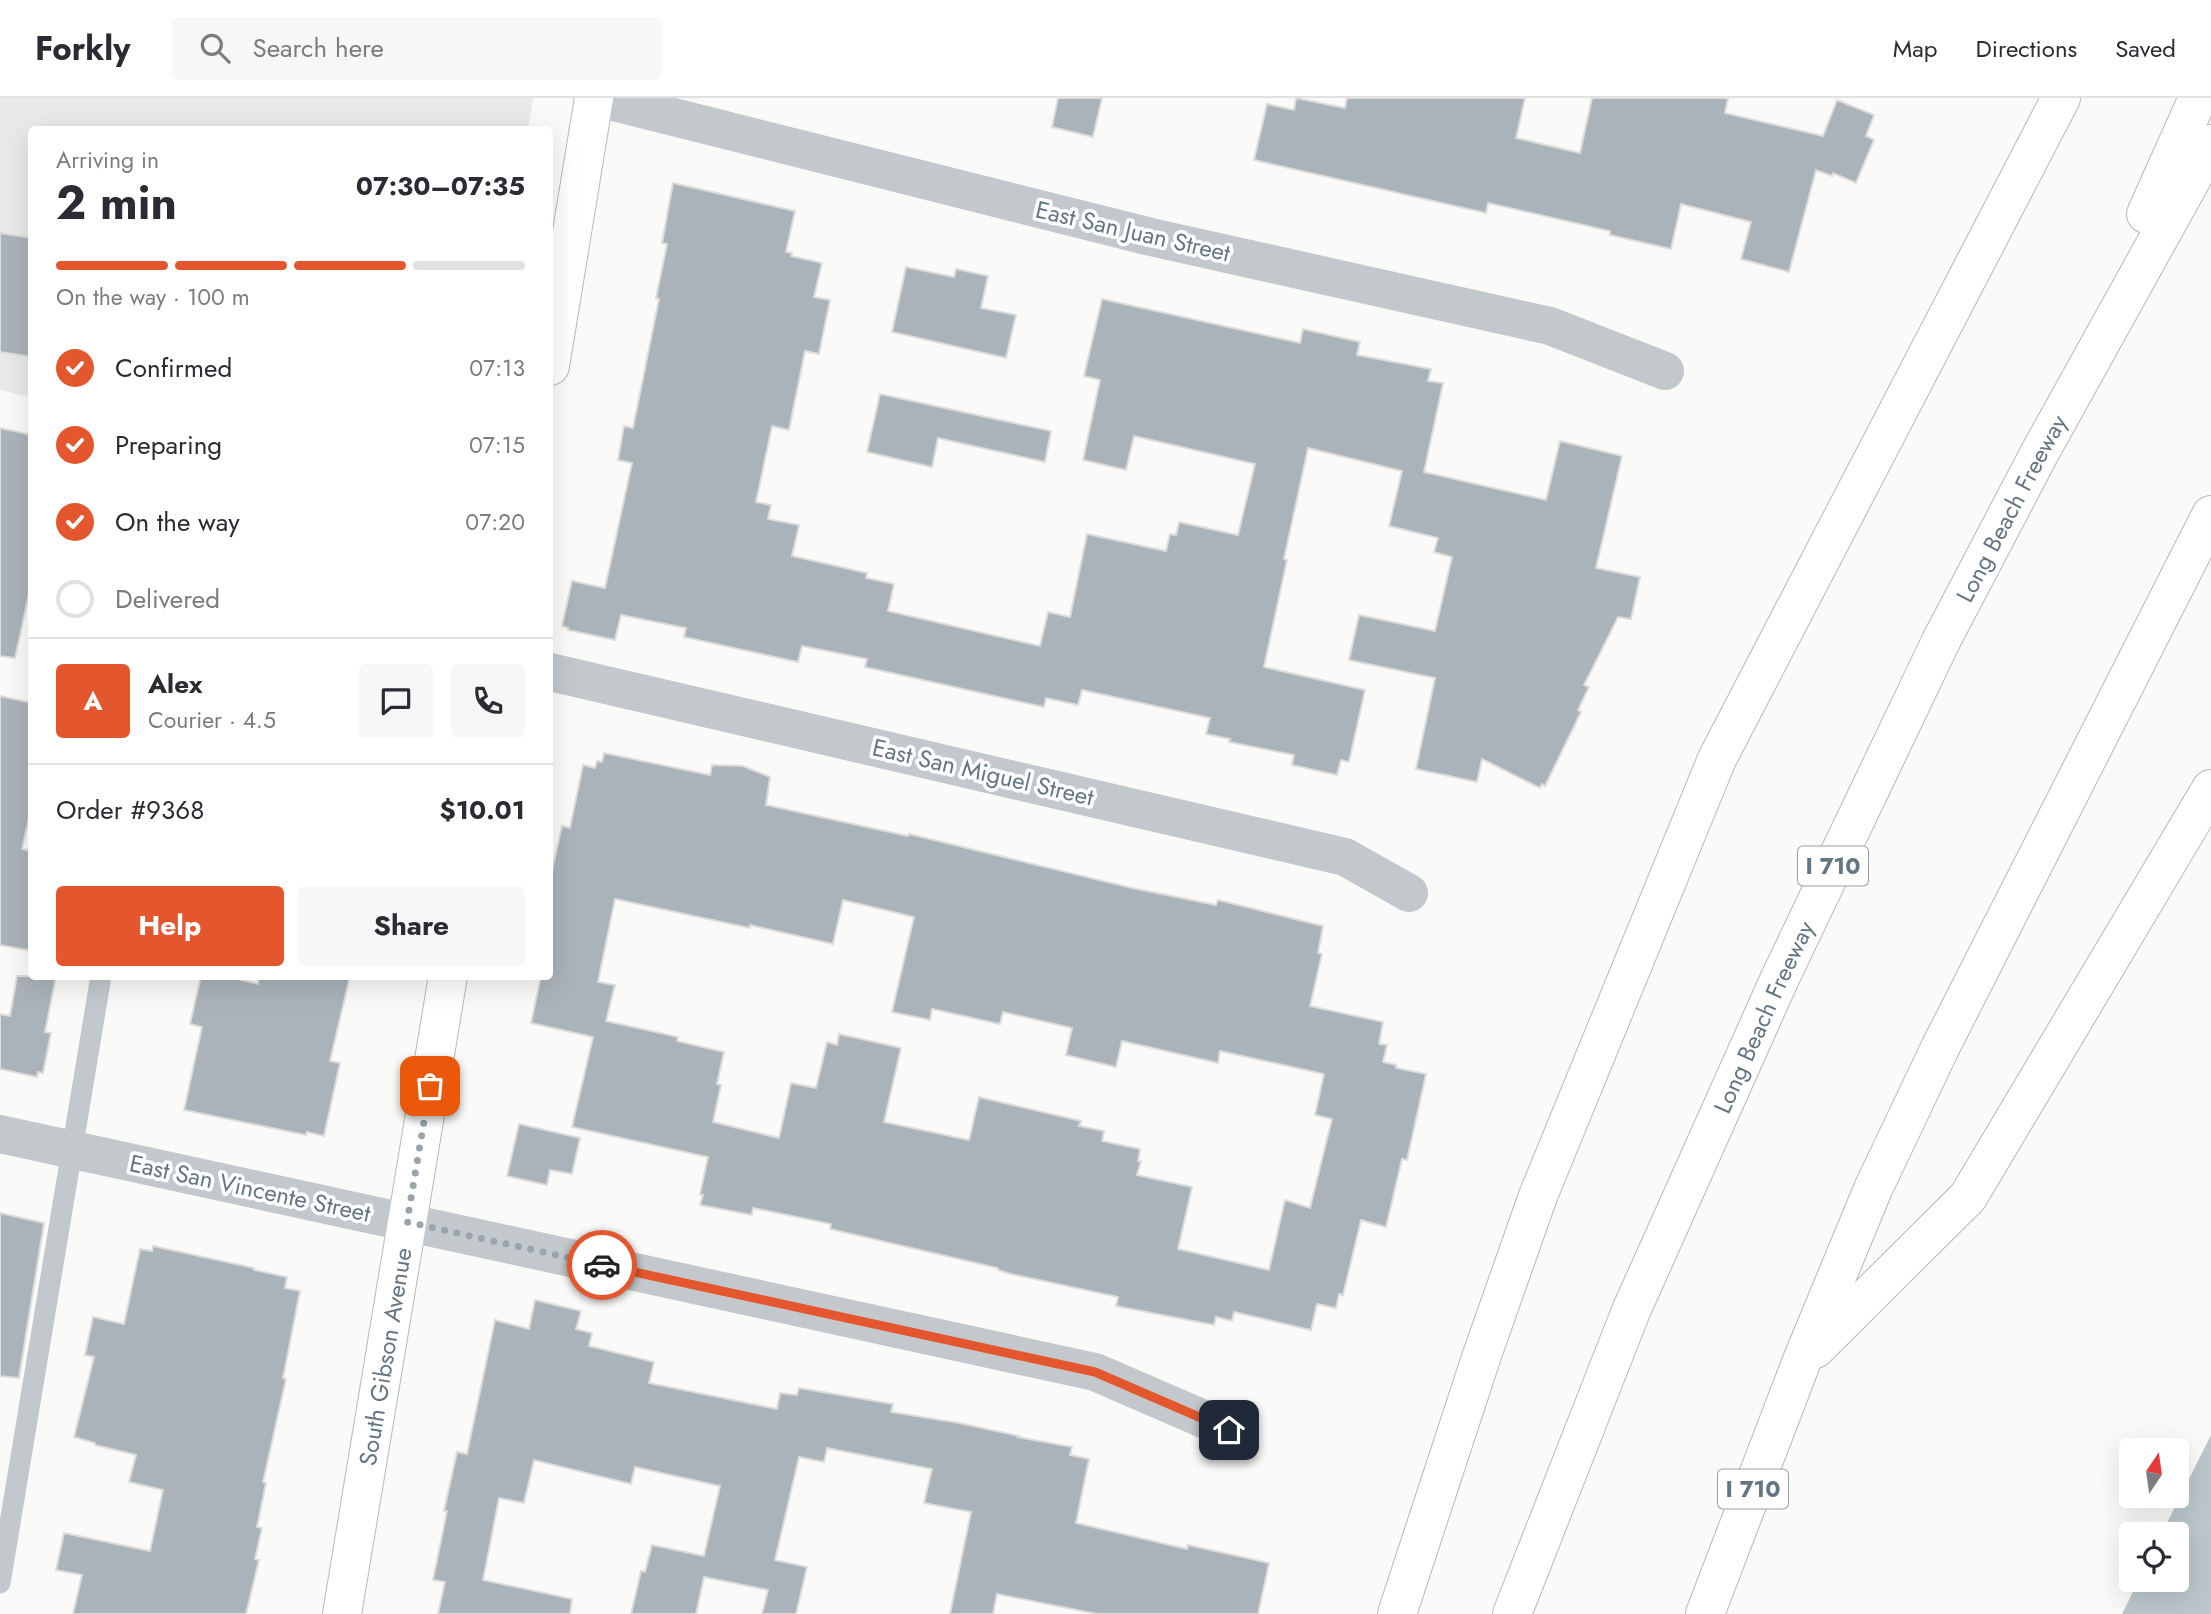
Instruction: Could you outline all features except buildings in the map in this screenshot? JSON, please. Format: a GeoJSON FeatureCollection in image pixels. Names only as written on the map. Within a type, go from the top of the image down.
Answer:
{"type":"FeatureCollection","features":[{"type":"Feature","properties":{"kind":"main road"},"geometry":{"type":"LineString","coordinates":[[553,349],[596,98]]}},
{"type":"Feature","properties":{"kind":"main road"},"geometry":{"type":"LineString","coordinates":[[1397,1614],[1482,1355],[1538,1196],[1717,759],[2061,98]]}},
{"type":"Feature","properties":{"kind":"main road"},"geometry":{"type":"LineString","coordinates":[[2039,454],[2198,98]]}},
{"type":"Feature","properties":{"kind":"main road","name":"Long Beach Freeway"},"geometry":{"type":"LineString","coordinates":[[1512,1614],[1631,1311],[1780,978],[1941,641],[2039,454],[2211,144]]}},
{"type":"Feature","properties":{"kind":"main road","name":"I 710"},"geometry":{"type":"LineString","coordinates":[[1706,1614],[1801,1363],[1874,1189],[1940,1048],[2211,515]]}},
{"type":"Feature","properties":{"kind":"main road"},"geometry":{"type":"LineString","coordinates":[[1801,1363],[1968,1197],[2211,789]]}},
{"type":"Feature","properties":{"kind":"main road","name":"South Gibson Avenue"},"geometry":{"type":"LineString","coordinates":[[342,1614],[447,980]]}},
{"type":"Feature","properties":{"kind":"street","name":"East San Juan Street"},"geometry":{"type":"LineString","coordinates":[[596,98],[1151,237],[1550,326],[1665,371]]}},
{"type":"Feature","properties":{"kind":"street","name":"East San Miguel Street"},"geometry":{"type":"LineString","coordinates":[[553,672],[1345,857],[1409,893]]}},
{"type":"Feature","properties":{"kind":"street","name":"East San Vincente Street"},"geometry":{"type":"LineString","coordinates":[[0,1134],[1095,1372],[1229,1430]]}},
{"type":"Feature","properties":{"kind":"lane"},"geometry":{"type":"LineString","coordinates":[[0,1583],[100,980]]}},
{"type":"Feature","properties":{"kind":"shaded area"},"geometry":{"type":"Polygon","coordinates":[[[0,98],[533,98],[528,126],[28,126],[28,396],[0,390],[0,98]]]}},
{"type":"Feature","properties":{"kind":"shaded area"},"geometry":{"type":"Polygon","coordinates":[[[2211,1435],[2211,1614],[2122,1614],[2133,1592],[2189,1592],[2189,1522],[2168,1522],[2174,1508],[2189,1508],[2189,1479],[2211,1435]]]}},
{"type":"Feature","properties":{"kind":"way so far"},"geometry":{"type":"LineString","coordinates":[[430,1086],[407,1222],[602,1265]]}},
{"type":"Feature","properties":{"kind":"route"},"geometry":{"type":"LineString","coordinates":[[602,1265],[1095,1372],[1229,1430]]}}]}
